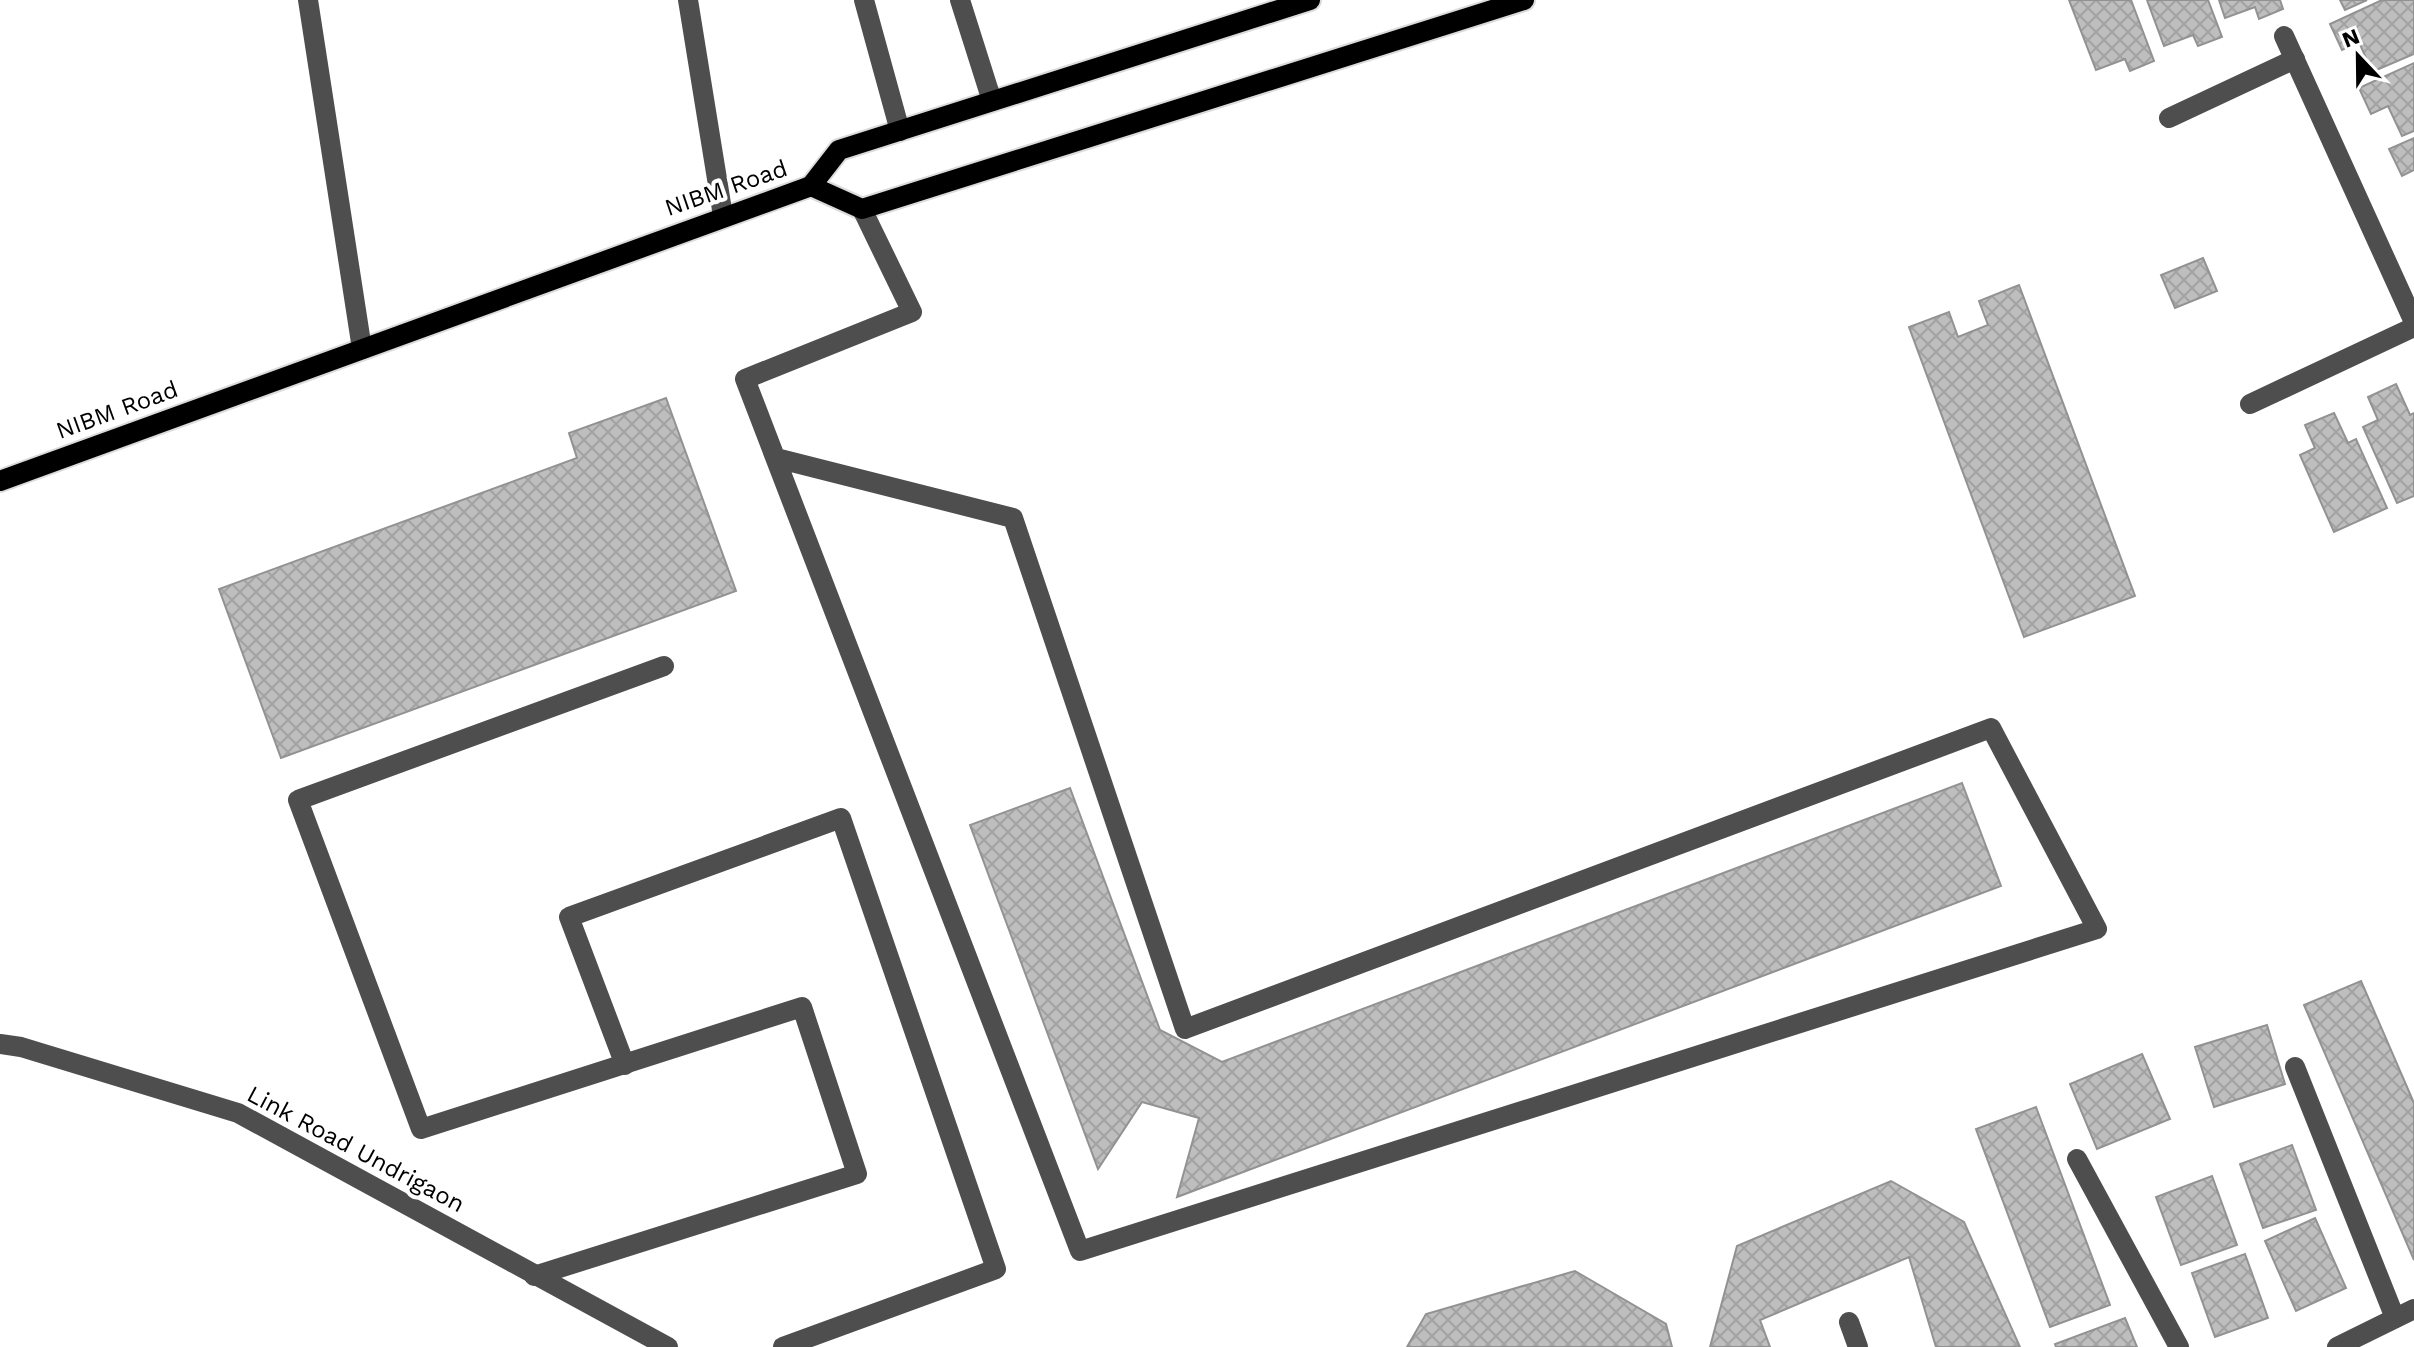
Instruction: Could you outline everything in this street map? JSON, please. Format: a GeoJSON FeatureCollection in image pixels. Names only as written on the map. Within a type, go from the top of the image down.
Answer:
{"type":"FeatureCollection","features":[{"type":"Feature","properties":{"kind":"main road"},"geometry":{"type":"LineString","coordinates":[[811,186],[839,150],[1310,0]]}},
{"type":"Feature","properties":{"kind":"main road"},"geometry":{"type":"LineString","coordinates":[[862,209],[1524,0]]}},
{"type":"Feature","properties":{"kind":"main road","name":"NIBM Road"},"geometry":{"type":"LineString","coordinates":[[0,481],[811,186],[862,209]]}},
{"type":"Feature","properties":{"kind":"street"},"geometry":{"type":"LineString","coordinates":[[308,0],[362,349]]}},
{"type":"Feature","properties":{"kind":"street"},"geometry":{"type":"LineString","coordinates":[[688,0],[723,216]]}},
{"type":"Feature","properties":{"kind":"street"},"geometry":{"type":"LineString","coordinates":[[864,0],[900,131]]}},
{"type":"Feature","properties":{"kind":"street"},"geometry":{"type":"LineString","coordinates":[[960,0],[992,101]]}},
{"type":"Feature","properties":{"kind":"street"},"geometry":{"type":"LineString","coordinates":[[2250,404],[2414,325],[2284,36]]}},
{"type":"Feature","properties":{"kind":"street"},"geometry":{"type":"LineString","coordinates":[[2169,118],[2295,59]]}},
{"type":"Feature","properties":{"kind":"street"},"geometry":{"type":"LineString","coordinates":[[776,458],[1013,518],[1185,1029],[1991,728],[2097,929],[1080,1251],[745,379],[912,312],[862,209]]}},
{"type":"Feature","properties":{"kind":"street"},"geometry":{"type":"LineString","coordinates":[[534,1276],[857,1174],[802,1007],[421,1129],[298,800],[664,666]]}},
{"type":"Feature","properties":{"kind":"street"},"geometry":{"type":"LineString","coordinates":[[625,1065],[569,917],[841,818],[996,1269],[783,1347]]}},
{"type":"Feature","properties":{"kind":"street","name":"Link Road Undrigaon"},"geometry":{"type":"LineString","coordinates":[[0,1044],[21,1047],[238,1113],[668,1347]]}},
{"type":"Feature","properties":{"kind":"street"},"geometry":{"type":"LineString","coordinates":[[2295,1067],[2395,1318]]}},
{"type":"Feature","properties":{"kind":"street"},"geometry":{"type":"LineString","coordinates":[[2077,1159],[2179,1347]]}},
{"type":"Feature","properties":{"kind":"street"},"geometry":{"type":"LineString","coordinates":[[2337,1347],[2414,1309]]}},
{"type":"Feature","properties":{"kind":"street"},"geometry":{"type":"LineString","coordinates":[[1849,1322],[1858,1347]]}},
{"type":"Feature","properties":{"kind":"building"},"geometry":{"type":"Polygon","coordinates":[[[2069,0],[2131,0],[2154,61],[2130,71],[2125,59],[2096,70],[2069,0]]]}},
{"type":"Feature","properties":{"kind":"building"},"geometry":{"type":"Polygon","coordinates":[[[2147,0],[2208,0],[2222,37],[2198,46],[2193,35],[2164,46],[2147,0]]]}},
{"type":"Feature","properties":{"kind":"building"},"geometry":{"type":"Polygon","coordinates":[[[2219,0],[2280,0],[2283,9],[2259,19],[2255,7],[2225,18],[2219,0]]]}},
{"type":"Feature","properties":{"kind":"building"},"geometry":{"type":"Polygon","coordinates":[[[2340,0],[2367,0],[2345,10],[2340,0]]]}},
{"type":"Feature","properties":{"kind":"building"},"geometry":{"type":"Polygon","coordinates":[[[2382,0],[2414,0],[2414,54],[2372,72],[2359,42],[2342,50],[2330,24],[2382,0]]]}},
{"type":"Feature","properties":{"kind":"building"},"geometry":{"type":"Polygon","coordinates":[[[2414,63],[2414,131],[2402,136],[2388,106],[2371,114],[2359,88],[2414,63]]]}},
{"type":"Feature","properties":{"kind":"building"},"geometry":{"type":"Polygon","coordinates":[[[2414,138],[2414,170],[2402,176],[2389,149],[2414,138]]]}},
{"type":"Feature","properties":{"kind":"building"},"geometry":{"type":"Polygon","coordinates":[[[2203,258],[2217,291],[2175,308],[2161,275],[2203,258]]]}},
{"type":"Feature","properties":{"kind":"building"},"geometry":{"type":"Polygon","coordinates":[[[2019,285],[2135,596],[2024,637],[1909,327],[1949,312],[1958,337],[1988,325],[1979,301],[2019,285]]]}},
{"type":"Feature","properties":{"kind":"building"},"geometry":{"type":"Polygon","coordinates":[[[2396,384],[2410,415],[2414,413],[2414,496],[2397,503],[2363,427],[2378,420],[2368,397],[2396,384]]]}},
{"type":"Feature","properties":{"kind":"building"},"geometry":{"type":"Polygon","coordinates":[[[666,398],[736,591],[281,758],[219,589],[577,458],[569,433],[666,398]]]}},
{"type":"Feature","properties":{"kind":"building"},"geometry":{"type":"Polygon","coordinates":[[[2334,413],[2348,443],[2356,439],[2387,508],[2334,532],[2300,455],[2315,448],[2305,425],[2334,413]]]}},
{"type":"Feature","properties":{"kind":"building"},"geometry":{"type":"Polygon","coordinates":[[[1962,783],[2001,886],[1177,1197],[1199,1118],[1142,1102],[1098,1169],[970,825],[1070,788],[1160,1030],[1222,1062],[1962,783]]]}},
{"type":"Feature","properties":{"kind":"building"},"geometry":{"type":"Polygon","coordinates":[[[2361,981],[2414,1103],[2414,1260],[2304,1005],[2361,981]]]}},
{"type":"Feature","properties":{"kind":"building"},"geometry":{"type":"Polygon","coordinates":[[[2267,1025],[2285,1084],[2214,1107],[2195,1047],[2267,1025]]]}},
{"type":"Feature","properties":{"kind":"building"},"geometry":{"type":"Polygon","coordinates":[[[2142,1054],[2170,1119],[2097,1149],[2070,1084],[2142,1054]]]}},
{"type":"Feature","properties":{"kind":"building"},"geometry":{"type":"Polygon","coordinates":[[[2036,1107],[2110,1305],[2050,1327],[1976,1129],[2036,1107]]]}},
{"type":"Feature","properties":{"kind":"building"},"geometry":{"type":"Polygon","coordinates":[[[2292,1145],[2316,1210],[2263,1228],[2240,1164],[2292,1145]]]}},
{"type":"Feature","properties":{"kind":"building"},"geometry":{"type":"Polygon","coordinates":[[[2212,1176],[2237,1245],[2181,1265],[2156,1197],[2212,1176]]]}},
{"type":"Feature","properties":{"kind":"building"},"geometry":{"type":"Polygon","coordinates":[[[1891,1181],[1964,1222],[2020,1347],[1936,1347],[1909,1257],[1760,1320],[1770,1347],[1710,1347],[1737,1246],[1891,1181]]]}},
{"type":"Feature","properties":{"kind":"building"},"geometry":{"type":"Polygon","coordinates":[[[2315,1218],[2346,1288],[2296,1311],[2265,1241],[2315,1218]]]}},
{"type":"Feature","properties":{"kind":"building"},"geometry":{"type":"Polygon","coordinates":[[[2245,1254],[2268,1318],[2215,1337],[2192,1273],[2245,1254]]]}},
{"type":"Feature","properties":{"kind":"building"},"geometry":{"type":"Polygon","coordinates":[[[1575,1271],[1666,1324],[1672,1347],[1407,1347],[1426,1314],[1575,1271]]]}},
{"type":"Feature","properties":{"kind":"building"},"geometry":{"type":"Polygon","coordinates":[[[2125,1318],[2137,1347],[2056,1347],[2055,1344],[2125,1318]]]}}]}
